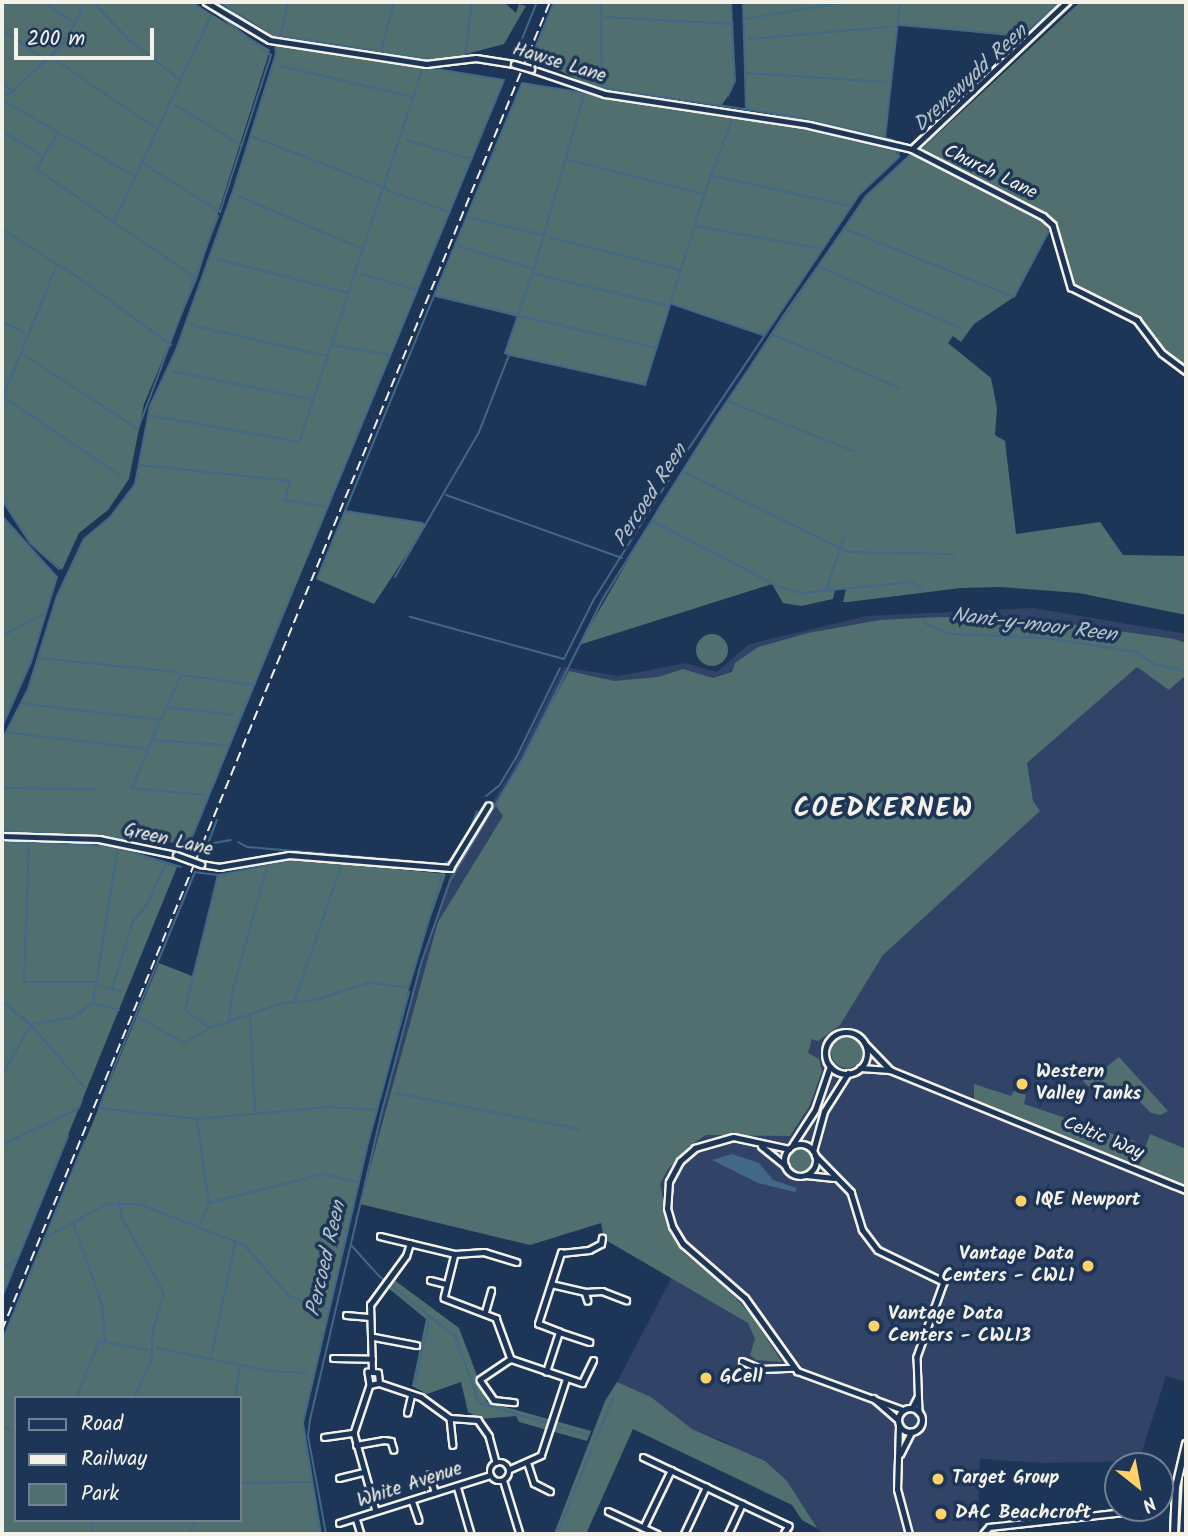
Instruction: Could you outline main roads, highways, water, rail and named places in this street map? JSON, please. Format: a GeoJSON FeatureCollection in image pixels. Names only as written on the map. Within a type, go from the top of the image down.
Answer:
{"type":"FeatureCollection","features":[{"type":"Feature","properties":{"kind":"main road"},"geometry":{"type":"LineString","coordinates":[[1174,1534],[1176,1487],[1186,1444]]}},
{"type":"Feature","properties":{"kind":"main road"},"geometry":{"type":"LineString","coordinates":[[1183,1534],[1186,1478]]}},
{"type":"Feature","properties":{"kind":"waterway"},"geometry":{"type":"LineString","coordinates":[[44,2],[74,23]]}},
{"type":"Feature","properties":{"kind":"waterway"},"geometry":{"type":"LineString","coordinates":[[2,96],[12,92],[63,44],[80,15],[80,2]]}},
{"type":"Feature","properties":{"kind":"waterway"},"geometry":{"type":"LineString","coordinates":[[93,2],[129,40],[179,79]]}},
{"type":"Feature","properties":{"kind":"waterway"},"geometry":{"type":"LineString","coordinates":[[115,220],[211,15],[192,2]]}},
{"type":"Feature","properties":{"kind":"waterway"},"geometry":{"type":"LineString","coordinates":[[220,2],[273,39]]}},
{"type":"Feature","properties":{"kind":"waterway"},"geometry":{"type":"LineString","coordinates":[[288,2],[280,36],[372,50]]}},
{"type":"Feature","properties":{"kind":"waterway"},"geometry":{"type":"LineString","coordinates":[[381,51],[394,2]]}},
{"type":"Feature","properties":{"kind":"waterway"},"geometry":{"type":"LineString","coordinates":[[454,59],[465,55],[472,2]]}},
{"type":"Feature","properties":{"kind":"waterway"},"geometry":{"type":"LineString","coordinates":[[522,39],[537,2]]}},
{"type":"Feature","properties":{"kind":"waterway"},"geometry":{"type":"LineString","coordinates":[[532,56],[554,2]]}},
{"type":"Feature","properties":{"kind":"waterway"},"geometry":{"type":"LineString","coordinates":[[601,2],[602,88],[785,115],[880,136]]}},
{"type":"Feature","properties":{"kind":"waterway"},"geometry":{"type":"LineString","coordinates":[[728,96],[735,81],[731,2]]}},
{"type":"Feature","properties":{"kind":"waterway"},"geometry":{"type":"LineString","coordinates":[[743,2],[746,109]]}},
{"type":"Feature","properties":{"kind":"waterway"},"geometry":{"type":"LineString","coordinates":[[744,19],[844,2]]}},
{"type":"Feature","properties":{"kind":"waterway"},"geometry":{"type":"LineString","coordinates":[[893,140],[885,138],[900,2]]}},
{"type":"Feature","properties":{"kind":"waterway","name":"Drenewydd Reen"},"geometry":{"type":"LineString","coordinates":[[1020,37],[1060,2]]}},
{"type":"Feature","properties":{"kind":"waterway","name":"Percoed Reen"},"geometry":{"type":"LineString","coordinates":[[326,1534],[308,1436],[310,1420],[382,1111],[421,963],[450,881],[523,758],[602,600],[717,416],[866,196],[1075,2]]}},
{"type":"Feature","properties":{"kind":"waterway"},"geometry":{"type":"LineString","coordinates":[[141,162],[220,212],[271,55],[217,14]]}},
{"type":"Feature","properties":{"kind":"waterway"},"geometry":{"type":"LineString","coordinates":[[605,17],[733,24]]}},
{"type":"Feature","properties":{"kind":"waterway","name":"Drenewydd Reen"},"geometry":{"type":"LineString","coordinates":[[899,25],[1017,35]]}},
{"type":"Feature","properties":{"kind":"waterway"},"geometry":{"type":"LineString","coordinates":[[750,39],[891,27]]}},
{"type":"Feature","properties":{"kind":"waterway"},"geometry":{"type":"LineString","coordinates":[[2,30],[45,59]]}},
{"type":"Feature","properties":{"kind":"waterway"},"geometry":{"type":"LineString","coordinates":[[2,740],[28,689],[57,596],[84,539],[111,516],[135,484],[150,406],[176,350],[232,194],[276,54],[275,43],[504,80],[307,557]]}},
{"type":"Feature","properties":{"kind":"waterway"},"geometry":{"type":"LineString","coordinates":[[387,53],[438,61]]}},
{"type":"Feature","properties":{"kind":"waterway"},"geometry":{"type":"LineString","coordinates":[[54,59],[154,127]]}},
{"type":"Feature","properties":{"kind":"waterway"},"geometry":{"type":"LineString","coordinates":[[281,66],[412,97]]}},
{"type":"Feature","properties":{"kind":"waterway","name":"Drenewydd Reen"},"geometry":{"type":"LineString","coordinates":[[930,129],[990,68]]}},
{"type":"Feature","properties":{"kind":"waterway"},"geometry":{"type":"LineString","coordinates":[[148,415],[299,442],[422,69]]}},
{"type":"Feature","properties":{"kind":"waterway"},"geometry":{"type":"LineString","coordinates":[[746,73],[886,82]]}},
{"type":"Feature","properties":{"kind":"waterway"},"geometry":{"type":"LineString","coordinates":[[2,81],[11,90]]}},
{"type":"Feature","properties":{"kind":"waterway"},"geometry":{"type":"LineString","coordinates":[[319,574],[522,83],[791,126],[898,151],[899,157],[859,195],[687,451],[594,599],[564,659],[410,617]]}},
{"type":"Feature","properties":{"kind":"waterway"},"geometry":{"type":"LineString","coordinates":[[395,577],[479,432],[509,355],[505,353],[534,269],[584,95]]}},
{"type":"Feature","properties":{"kind":"waterway"},"geometry":{"type":"LineString","coordinates":[[2,100],[134,176]]}},
{"type":"Feature","properties":{"kind":"waterway"},"geometry":{"type":"LineString","coordinates":[[175,105],[241,145]]}},
{"type":"Feature","properties":{"kind":"waterway"},"geometry":{"type":"LineString","coordinates":[[510,355],[645,385],[704,195],[733,117]]}},
{"type":"Feature","properties":{"kind":"waterway"},"geometry":{"type":"LineString","coordinates":[[2,131],[41,155]]}},
{"type":"Feature","properties":{"kind":"waterway"},"geometry":{"type":"LineString","coordinates":[[58,133],[36,169],[196,278]]}},
{"type":"Feature","properties":{"kind":"waterway","name":"Drenewydd Reen"},"geometry":{"type":"LineString","coordinates":[[899,142],[911,146],[924,135]]}},
{"type":"Feature","properties":{"kind":"waterway"},"geometry":{"type":"LineString","coordinates":[[251,136],[385,188]]}},
{"type":"Feature","properties":{"kind":"waterway"},"geometry":{"type":"LineString","coordinates":[[406,140],[471,159]]}},
{"type":"Feature","properties":{"kind":"waterway"},"geometry":{"type":"LineString","coordinates":[[916,157],[1029,211],[1044,223]]}},
{"type":"Feature","properties":{"kind":"waterway"},"geometry":{"type":"LineString","coordinates":[[566,159],[703,194]]}},
{"type":"Feature","properties":{"kind":"waterway"},"geometry":{"type":"LineString","coordinates":[[710,175],[851,206]]}},
{"type":"Feature","properties":{"kind":"waterway"},"geometry":{"type":"LineString","coordinates":[[386,190],[450,212]]}},
{"type":"Feature","properties":{"kind":"waterway"},"geometry":{"type":"LineString","coordinates":[[2,193],[2,203]]}},
{"type":"Feature","properties":{"kind":"waterway"},"geometry":{"type":"LineString","coordinates":[[238,196],[363,249]]}},
{"type":"Feature","properties":{"kind":"waterway"},"geometry":{"type":"LineString","coordinates":[[21,353],[138,429],[218,216]]}},
{"type":"Feature","properties":{"kind":"waterway"},"geometry":{"type":"LineString","coordinates":[[467,217],[543,235]]}},
{"type":"Feature","properties":{"kind":"waterway"},"geometry":{"type":"LineString","coordinates":[[695,226],[818,248]]}},
{"type":"Feature","properties":{"kind":"waterway"},"geometry":{"type":"LineString","coordinates":[[2,229],[79,278],[171,345]]}},
{"type":"Feature","properties":{"kind":"waterway"},"geometry":{"type":"LineString","coordinates":[[845,229],[1014,297],[1049,231]]}},
{"type":"Feature","properties":{"kind":"waterway"},"geometry":{"type":"LineString","coordinates":[[549,237],[680,270]]}},
{"type":"Feature","properties":{"kind":"waterway"},"geometry":{"type":"LineString","coordinates":[[455,245],[533,269]]}},
{"type":"Feature","properties":{"kind":"waterway"},"geometry":{"type":"LineString","coordinates":[[217,259],[348,293]]}},
{"type":"Feature","properties":{"kind":"waterway"},"geometry":{"type":"LineString","coordinates":[[2,399],[57,265]]}},
{"type":"Feature","properties":{"kind":"waterway"},"geometry":{"type":"LineString","coordinates":[[820,267],[960,328]]}},
{"type":"Feature","properties":{"kind":"waterway"},"geometry":{"type":"LineString","coordinates":[[361,274],[417,290]]}},
{"type":"Feature","properties":{"kind":"waterway"},"geometry":{"type":"LineString","coordinates":[[535,274],[669,306]]}},
{"type":"Feature","properties":{"kind":"waterway"},"geometry":{"type":"LineString","coordinates":[[435,296],[657,348]]}},
{"type":"Feature","properties":{"kind":"waterway"},"geometry":{"type":"LineString","coordinates":[[672,304],[763,335]]}},
{"type":"Feature","properties":{"kind":"waterway"},"geometry":{"type":"LineString","coordinates":[[2,322],[26,333]]}},
{"type":"Feature","properties":{"kind":"waterway"},"geometry":{"type":"LineString","coordinates":[[191,325],[326,356]]}},
{"type":"Feature","properties":{"kind":"waterway"},"geometry":{"type":"LineString","coordinates":[[772,334],[900,388]]}},
{"type":"Feature","properties":{"kind":"waterway"},"geometry":{"type":"LineString","coordinates":[[333,345],[390,355]]}},
{"type":"Feature","properties":{"kind":"waterway"},"geometry":{"type":"LineString","coordinates":[[172,371],[310,399]]}},
{"type":"Feature","properties":{"kind":"waterway"},"geometry":{"type":"LineString","coordinates":[[3,397],[121,476]]}},
{"type":"Feature","properties":{"kind":"waterway"},"geometry":{"type":"LineString","coordinates":[[727,401],[853,451]]}},
{"type":"Feature","properties":{"kind":"waterway"},"geometry":{"type":"LineString","coordinates":[[141,465],[290,481],[285,500],[327,507]]}},
{"type":"Feature","properties":{"kind":"waterway"},"geometry":{"type":"LineString","coordinates":[[684,472],[847,552],[954,554]]}},
{"type":"Feature","properties":{"kind":"waterway"},"geometry":{"type":"LineString","coordinates":[[446,495],[622,558]]}},
{"type":"Feature","properties":{"kind":"waterway"},"geometry":{"type":"LineString","coordinates":[[2,500],[30,543],[59,569]]}},
{"type":"Feature","properties":{"kind":"waterway"},"geometry":{"type":"LineString","coordinates":[[345,511],[422,523]]}},
{"type":"Feature","properties":{"kind":"waterway"},"geometry":{"type":"LineString","coordinates":[[2,516],[57,577],[31,662],[2,727]]}},
{"type":"Feature","properties":{"kind":"waterway","name":"Nant-y-moor Reen"},"geometry":{"type":"LineString","coordinates":[[653,521],[777,586],[802,593],[913,582],[923,590]]}},
{"type":"Feature","properties":{"kind":"waterway"},"geometry":{"type":"LineString","coordinates":[[826,590],[845,535]]}},
{"type":"Feature","properties":{"kind":"waterway"},"geometry":{"type":"LineString","coordinates":[[192,837],[295,585]]}},
{"type":"Feature","properties":{"kind":"waterway"},"geometry":{"type":"LineString","coordinates":[[2,636],[42,615]]}},
{"type":"Feature","properties":{"kind":"waterway","name":"Nant-y-moor Reen"},"geometry":{"type":"LineString","coordinates":[[924,619],[926,624],[951,634],[1046,638],[1136,652],[1154,664],[1183,671]]}},
{"type":"Feature","properties":{"kind":"waterway"},"geometry":{"type":"LineString","coordinates":[[39,658],[178,672]]}},
{"type":"Feature","properties":{"kind":"waterway"},"geometry":{"type":"LineString","coordinates":[[486,796],[499,786],[516,758],[560,668]]}},
{"type":"Feature","properties":{"kind":"waterway"},"geometry":{"type":"LineString","coordinates":[[21,703],[161,720],[181,675],[254,685]]}},
{"type":"Feature","properties":{"kind":"waterway"},"geometry":{"type":"LineString","coordinates":[[167,707],[234,715]]}},
{"type":"Feature","properties":{"kind":"waterway"},"geometry":{"type":"LineString","coordinates":[[159,723],[132,788],[205,795]]}},
{"type":"Feature","properties":{"kind":"waterway"},"geometry":{"type":"LineString","coordinates":[[6,732],[146,749]]}},
{"type":"Feature","properties":{"kind":"waterway"},"geometry":{"type":"LineString","coordinates":[[151,740],[223,745]]}},
{"type":"Feature","properties":{"kind":"waterway"},"geometry":{"type":"LineString","coordinates":[[2,788],[98,789]]}},
{"type":"Feature","properties":{"kind":"waterway"},"geometry":{"type":"LineString","coordinates":[[469,832],[477,811]]}},
{"type":"Feature","properties":{"kind":"waterway"},"geometry":{"type":"LineString","coordinates":[[217,820],[208,844],[231,840]]}},
{"type":"Feature","properties":{"kind":"waterway"},"geometry":{"type":"LineString","coordinates":[[2,831],[181,842],[188,848]]}},
{"type":"Feature","properties":{"kind":"waterway"},"geometry":{"type":"LineString","coordinates":[[29,840],[24,982],[94,982]]}},
{"type":"Feature","properties":{"kind":"waterway"},"geometry":{"type":"LineString","coordinates":[[2,841],[111,846],[181,867]]}},
{"type":"Feature","properties":{"kind":"waterway"},"geometry":{"type":"LineString","coordinates":[[238,842],[247,847],[444,864],[451,860]]}},
{"type":"Feature","properties":{"kind":"waterway"},"geometry":{"type":"LineString","coordinates":[[31,1025],[73,1017],[93,1003],[117,853]]}},
{"type":"Feature","properties":{"kind":"waterway"},"geometry":{"type":"LineString","coordinates":[[136,1016],[184,1043],[210,1028],[280,1004],[319,999],[367,983],[409,987],[443,872],[299,859],[218,875],[195,872],[115,1065],[99,1108],[197,1119],[329,1107],[377,1110]]}},
{"type":"Feature","properties":{"kind":"waterway"},"geometry":{"type":"LineString","coordinates":[[295,1000],[342,863]]}},
{"type":"Feature","properties":{"kind":"waterway"},"geometry":{"type":"LineString","coordinates":[[112,989],[133,921],[148,903],[165,865]]}},
{"type":"Feature","properties":{"kind":"waterway"},"geometry":{"type":"LineString","coordinates":[[229,1022],[232,992],[266,871]]}},
{"type":"Feature","properties":{"kind":"waterway"},"geometry":{"type":"LineString","coordinates":[[209,1027],[185,1010],[218,875]]}},
{"type":"Feature","properties":{"kind":"waterway"},"geometry":{"type":"LineString","coordinates":[[98,985],[120,991]]}},
{"type":"Feature","properties":{"kind":"waterway","name":"Percoed Reen"},"geometry":{"type":"LineString","coordinates":[[321,1534],[303,1423],[367,1147],[409,992]]}},
{"type":"Feature","properties":{"kind":"waterway"},"geometry":{"type":"LineString","coordinates":[[2,1001],[31,1025],[86,1089]]}},
{"type":"Feature","properties":{"kind":"waterway"},"geometry":{"type":"LineString","coordinates":[[93,1003],[119,1010]]}},
{"type":"Feature","properties":{"kind":"waterway"},"geometry":{"type":"LineString","coordinates":[[250,1015],[255,1111]]}},
{"type":"Feature","properties":{"kind":"waterway"},"geometry":{"type":"LineString","coordinates":[[2,1075],[28,1029]]}},
{"type":"Feature","properties":{"kind":"waterway"},"geometry":{"type":"LineString","coordinates":[[395,1093],[578,1129]]}},
{"type":"Feature","properties":{"kind":"waterway"},"geometry":{"type":"LineString","coordinates":[[2,1145],[79,1108],[82,1100]]}},
{"type":"Feature","properties":{"kind":"waterway"},"geometry":{"type":"LineString","coordinates":[[197,1121],[209,1203],[323,1174],[359,1182]]}},
{"type":"Feature","properties":{"kind":"waterway"},"geometry":{"type":"LineString","coordinates":[[2,1297],[68,1136]]}},
{"type":"Feature","properties":{"kind":"waterway"},"geometry":{"type":"LineString","coordinates":[[2,1341],[85,1141]]}},
{"type":"Feature","properties":{"kind":"waterway"},"geometry":{"type":"LineString","coordinates":[[119,1202],[122,1218],[164,1293],[153,1328],[151,1361],[135,1396]]}},
{"type":"Feature","properties":{"kind":"waterway"},"geometry":{"type":"LineString","coordinates":[[44,1238],[107,1204],[139,1204],[244,1245],[289,1296],[327,1309]]}},
{"type":"Feature","properties":{"kind":"waterway"},"geometry":{"type":"LineString","coordinates":[[200,1225],[208,1204]]}},
{"type":"Feature","properties":{"kind":"waterway"},"geometry":{"type":"LineString","coordinates":[[73,1222],[102,1305],[105,1342],[148,1350]]}},
{"type":"Feature","properties":{"kind":"waterway"},"geometry":{"type":"LineString","coordinates":[[211,1357],[235,1243]]}},
{"type":"Feature","properties":{"kind":"waterway"},"geometry":{"type":"LineString","coordinates":[[351,1245],[379,1276],[455,1336],[479,1403],[588,1435]]}},
{"type":"Feature","properties":{"kind":"waterway"},"geometry":{"type":"LineString","coordinates":[[2,1268],[17,1259]]}},
{"type":"Feature","properties":{"kind":"waterway"},"geometry":{"type":"LineString","coordinates":[[415,1382],[430,1317]]}},
{"type":"Feature","properties":{"kind":"waterway"},"geometry":{"type":"LineString","coordinates":[[77,1396],[99,1342],[104,1342]]}},
{"type":"Feature","properties":{"kind":"waterway"},"geometry":{"type":"LineString","coordinates":[[157,1348],[268,1371],[307,1373]]}},
{"type":"Feature","properties":{"kind":"waterway"},"geometry":{"type":"LineString","coordinates":[[235,1396],[240,1367]]}},
{"type":"Feature","properties":{"kind":"waterway"},"geometry":{"type":"LineString","coordinates":[[595,1441],[613,1398]]}},
{"type":"Feature","properties":{"kind":"waterway"},"geometry":{"type":"LineString","coordinates":[[2,1427],[14,1431]]}},
{"type":"Feature","properties":{"kind":"waterway"},"geometry":{"type":"LineString","coordinates":[[557,1534],[592,1448]]}},
{"type":"Feature","properties":{"kind":"waterway"},"geometry":{"type":"LineString","coordinates":[[242,1483],[309,1482]]}},
{"type":"Feature","properties":{"kind":"waterway"},"geometry":{"type":"LineString","coordinates":[[92,1534],[93,1522]]}},
{"type":"Feature","properties":{"kind":"waterway"},"geometry":{"type":"LineString","coordinates":[[188,1534],[195,1522]]}},
{"type":"Feature","properties":{"kind":"railway"},"geometry":{"type":"LineString","coordinates":[[2,1330],[550,2]]}},
{"type":"Feature","properties":{"kind":"place","name":"Western Valley Tanks"},"geometry":{"type":"Point","coordinates":[1022,1084]}},
{"type":"Feature","properties":{"kind":"place","name":"IQE Newport"},"geometry":{"type":"Point","coordinates":[1021,1201]}},
{"type":"Feature","properties":{"kind":"place","name":"Vantage Data Centers - CWL1"},"geometry":{"type":"Point","coordinates":[1088,1266]}},
{"type":"Feature","properties":{"kind":"place","name":"Vantage Data Centers - CWL13"},"geometry":{"type":"Point","coordinates":[874,1326]}},
{"type":"Feature","properties":{"kind":"place","name":"GCell"},"geometry":{"type":"Point","coordinates":[706,1378]}},
{"type":"Feature","properties":{"kind":"place","name":"Target Group"},"geometry":{"type":"Point","coordinates":[938,1479]}},
{"type":"Feature","properties":{"kind":"place","name":"DAC Beachcroft"},"geometry":{"type":"Point","coordinates":[941,1514]}},
{"type":"Feature","properties":{"kind":"district","name":"COEDKERNEW"},"geometry":{"type":"Point","coordinates":[884,810]}}]}
